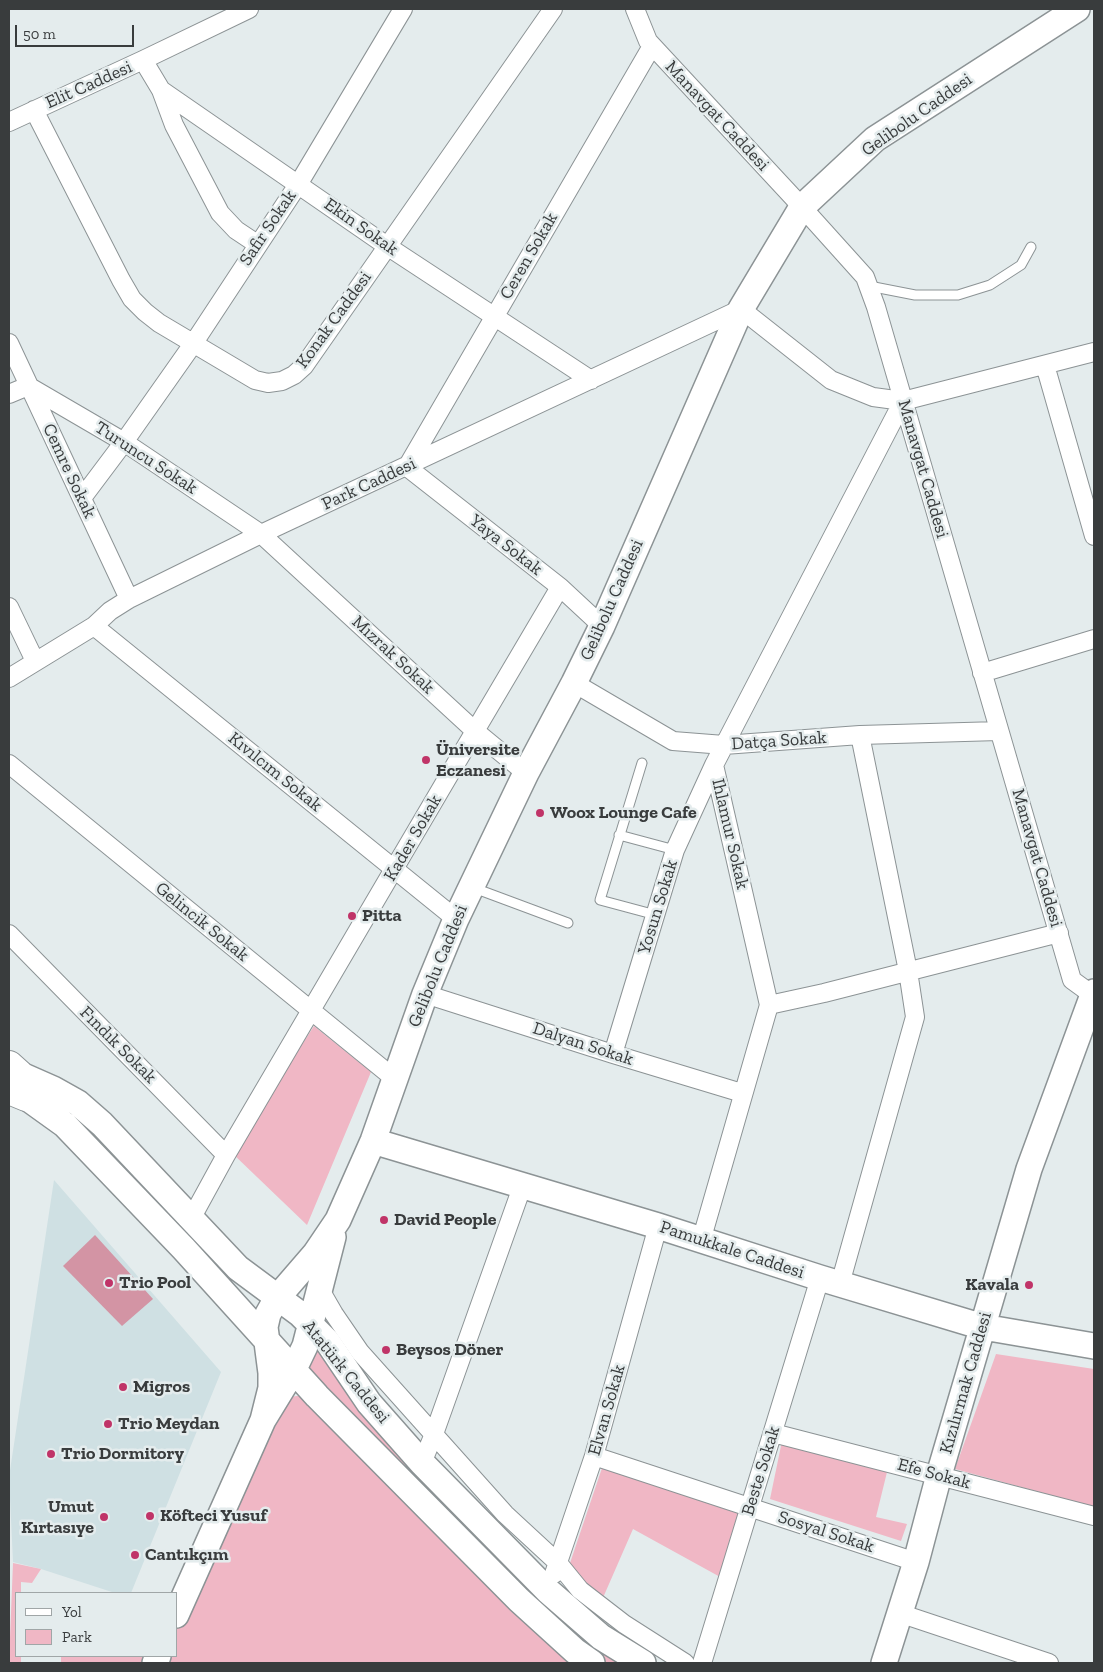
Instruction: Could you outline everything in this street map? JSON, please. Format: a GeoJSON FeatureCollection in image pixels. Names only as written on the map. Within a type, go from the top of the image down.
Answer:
{"type":"FeatureCollection","features":[{"type":"Feature","properties":{"kind":"street","name":"Elit Caddesi"},"geometry":{"type":"LineString","coordinates":[[9,122],[249,9]]}},
{"type":"Feature","properties":{"kind":"street","name":"Safir Sokak"},"geometry":{"type":"LineString","coordinates":[[82,498],[193,344],[298,183],[403,9]]}},
{"type":"Feature","properties":{"kind":"street","name":"Konak Caddesi"},"geometry":{"type":"LineString","coordinates":[[34,110],[132,299],[152,318],[255,380],[268,382],[282,381],[294,375],[304,366],[553,9]]}},
{"type":"Feature","properties":{"kind":"street","name":"Manavgat Caddesi"},"geometry":{"type":"LineString","coordinates":[[634,9],[652,46],[802,207],[865,278],[876,307],[1072,980],[1094,994]]}},
{"type":"Feature","properties":{"kind":"street","name":"Gelibolu Caddesi"},"geometry":{"type":"LineString","coordinates":[[267,1342],[265,1327],[268,1314],[278,1298],[314,1254],[338,1220],[373,1141],[425,994],[456,919],[526,774],[574,684],[602,626],[741,309],[802,207],[875,139],[1078,9]]}},
{"type":"Feature","properties":{"kind":"street","name":"Ceren Sokak"},"geometry":{"type":"LineString","coordinates":[[407,467],[652,46]]}},
{"type":"Feature","properties":{"kind":"street","name":"Ekin Sokak"},"geometry":{"type":"LineString","coordinates":[[143,60],[161,90],[387,246],[591,380]]}},
{"type":"Feature","properties":{"kind":"street"},"geometry":{"type":"LineString","coordinates":[[161,90],[174,125],[220,213],[236,230],[258,244]]}},
{"type":"Feature","properties":{"kind":"street"},"geometry":{"type":"LineString","coordinates":[[741,309],[831,380],[873,397],[903,401],[1094,352]]}},
{"type":"Feature","properties":{"kind":"street","name":"Park Caddesi"},"geometry":{"type":"LineString","coordinates":[[9,678],[94,626],[110,611],[129,599],[261,534],[741,309]]}},
{"type":"Feature","properties":{"kind":"street","name":"Cemre Sokak"},"geometry":{"type":"LineString","coordinates":[[9,343],[129,599]]}},
{"type":"Feature","properties":{"kind":"street"},"geometry":{"type":"LineString","coordinates":[[1045,365],[1094,536]]}},
{"type":"Feature","properties":{"kind":"street"},"geometry":{"type":"LineString","coordinates":[[9,394],[28,386]]}},
{"type":"Feature","properties":{"kind":"street","name":"Turuncu Sokak"},"geometry":{"type":"LineString","coordinates":[[28,386],[124,442],[261,534]]}},
{"type":"Feature","properties":{"kind":"street","name":"Ihlamur Sokak"},"geometry":{"type":"LineString","coordinates":[[701,1240],[769,1005],[714,765],[903,401]]}},
{"type":"Feature","properties":{"kind":"street","name":"Yaya Sokak"},"geometry":{"type":"LineString","coordinates":[[407,467],[560,587],[602,626]]}},
{"type":"Feature","properties":{"kind":"street","name":"Mızrak Sokak"},"geometry":{"type":"LineString","coordinates":[[261,534],[474,731],[526,774]]}},
{"type":"Feature","properties":{"kind":"street","name":"Kader Sokak"},"geometry":{"type":"LineString","coordinates":[[192,1219],[226,1155],[560,587]]}},
{"type":"Feature","properties":{"kind":"street"},"geometry":{"type":"LineString","coordinates":[[9,607],[35,661]]}},
{"type":"Feature","properties":{"kind":"street","name":"Kıvılcım Sokak"},"geometry":{"type":"LineString","coordinates":[[94,626],[456,919]]}},
{"type":"Feature","properties":{"kind":"street"},"geometry":{"type":"LineString","coordinates":[[982,673],[1094,639]]}},
{"type":"Feature","properties":{"kind":"street","name":"Datça Sokak"},"geometry":{"type":"LineString","coordinates":[[574,684],[673,741],[724,745],[860,735],[999,731]]}},
{"type":"Feature","properties":{"kind":"street","name":"Beste Sokak"},"geometry":{"type":"LineString","coordinates":[[702,1663],[772,1433],[830,1281],[915,1017],[908,971],[860,735]]}},
{"type":"Feature","properties":{"kind":"street","name":"Gelincik Sokak"},"geometry":{"type":"LineString","coordinates":[[9,764],[395,1079]]}},
{"type":"Feature","properties":{"kind":"street","name":"Yosun Sokak"},"geometry":{"type":"LineString","coordinates":[[613,1054],[675,850],[714,765]]}},
{"type":"Feature","properties":{"kind":"street"},"geometry":{"type":"LineString","coordinates":[[769,1005],[824,993],[1059,933]]}},
{"type":"Feature","properties":{"kind":"street","name":"Fındık Sokak"},"geometry":{"type":"LineString","coordinates":[[9,934],[226,1155]]}},
{"type":"Feature","properties":{"kind":"street","name":"Dalyan Sokak"},"geometry":{"type":"LineString","coordinates":[[425,994],[742,1093]]}},
{"type":"Feature","properties":{"kind":"street","name":"Kızılırmak Caddesi"},"geometry":{"type":"LineString","coordinates":[[884,1663],[916,1562],[939,1474],[1029,1170],[1094,994]]}},
{"type":"Feature","properties":{"kind":"street","name":"Atatürk Caddesi"},"geometry":{"type":"LineString","coordinates":[[13,1082],[53,1089],[78,1103],[102,1124],[238,1268],[300,1314],[327,1341],[368,1403],[422,1463],[548,1591],[601,1636],[643,1663]]}},
{"type":"Feature","properties":{"kind":"street","name":"Atatürk Caddesi"},"geometry":{"type":"LineString","coordinates":[[13,1082],[65,1125],[184,1248],[292,1371],[519,1600],[575,1651],[592,1663]]}},
{"type":"Feature","properties":{"kind":"street","name":"Pamukkale Caddesi"},"geometry":{"type":"LineString","coordinates":[[373,1141],[658,1226],[983,1327],[1094,1346]]}},
{"type":"Feature","properties":{"kind":"street"},"geometry":{"type":"LineString","coordinates":[[422,1463],[522,1187]]}},
{"type":"Feature","properties":{"kind":"street"},"geometry":{"type":"LineString","coordinates":[[178,1611],[263,1420],[305,1346],[338,1220]]}},
{"type":"Feature","properties":{"kind":"street","name":"Elvan Sokak"},"geometry":{"type":"LineString","coordinates":[[548,1591],[594,1456],[658,1226]]}},
{"type":"Feature","properties":{"kind":"street"},"geometry":{"type":"LineString","coordinates":[[320,1288],[334,1314],[360,1352],[505,1514],[558,1564],[580,1590],[624,1624],[685,1663]]}},
{"type":"Feature","properties":{"kind":"street"},"geometry":{"type":"LineString","coordinates":[[263,1420],[271,1388],[267,1342]]}},
{"type":"Feature","properties":{"kind":"street","name":"Efe Sokak"},"geometry":{"type":"LineString","coordinates":[[772,1433],[939,1474],[1094,1516]]}},
{"type":"Feature","properties":{"kind":"street","name":"Sosyal Sokak"},"geometry":{"type":"LineString","coordinates":[[594,1456],[916,1562]]}},
{"type":"Feature","properties":{"kind":"street"},"geometry":{"type":"LineString","coordinates":[[900,1613],[1049,1663]]}},
{"type":"Feature","properties":{"kind":"lane"},"geometry":{"type":"LineString","coordinates":[[868,286],[915,295],[958,295],[990,285],[1021,265],[1031,247]]}},
{"type":"Feature","properties":{"kind":"lane"},"geometry":{"type":"LineString","coordinates":[[642,763],[600,900],[656,915]]}},
{"type":"Feature","properties":{"kind":"lane"},"geometry":{"type":"LineString","coordinates":[[620,835],[675,850]]}},
{"type":"Feature","properties":{"kind":"lane"},"geometry":{"type":"LineString","coordinates":[[471,887],[568,923]]}},
{"type":"Feature","properties":{"kind":"shaded area","name":"Trio Meydan"},"geometry":{"type":"Polygon","coordinates":[[[54,1180],[221,1372],[131,1592],[112,1592],[13,1562],[9,1477],[54,1180]]]}},
{"type":"Feature","properties":{"kind":"shaded area","name":"Trio Pool"},"geometry":{"type":"Polygon","coordinates":[[[95,1235],[153,1299],[122,1326],[63,1266],[95,1235]]]}},
{"type":"Feature","properties":{"kind":"green space"},"geometry":{"type":"Polygon","coordinates":[[[314,1026],[371,1072],[307,1225],[232,1153],[314,1026]]]}},
{"type":"Feature","properties":{"kind":"green space"},"geometry":{"type":"Polygon","coordinates":[[[307,1338],[422,1463],[643,1663],[61,1663],[61,1657],[178,1657],[178,1611],[282,1398],[304,1395],[297,1375],[307,1338]]]}},
{"type":"Feature","properties":{"kind":"green space"},"geometry":{"type":"Polygon","coordinates":[[[996,1354],[1094,1369],[1094,1507],[955,1469],[996,1354]]]}},
{"type":"Feature","properties":{"kind":"green space"},"geometry":{"type":"Polygon","coordinates":[[[782,1441],[888,1468],[876,1517],[907,1524],[901,1541],[770,1499],[782,1441]]]}},
{"type":"Feature","properties":{"kind":"green space"},"geometry":{"type":"Polygon","coordinates":[[[602,1468],[740,1514],[722,1578],[633,1529],[602,1600],[569,1566],[602,1468]]]}},
{"type":"Feature","properties":{"kind":"green space"},"geometry":{"type":"Polygon","coordinates":[[[13,1563],[41,1569],[32,1583],[21,1582],[21,1592],[15,1592],[15,1657],[21,1657],[21,1663],[9,1663],[13,1563]]]}},
{"type":"Feature","properties":{"kind":"place","name":"Üniversite Eczanesi"},"geometry":{"type":"Point","coordinates":[426,760]}},
{"type":"Feature","properties":{"kind":"place","name":"Woox Lounge Cafe"},"geometry":{"type":"Point","coordinates":[540,813]}},
{"type":"Feature","properties":{"kind":"place","name":"Pitta"},"geometry":{"type":"Point","coordinates":[352,916]}},
{"type":"Feature","properties":{"kind":"place","name":"David People"},"geometry":{"type":"Point","coordinates":[384,1220]}},
{"type":"Feature","properties":{"kind":"place","name":"Trio Pool"},"geometry":{"type":"Point","coordinates":[109,1283]}},
{"type":"Feature","properties":{"kind":"place","name":"Kavala"},"geometry":{"type":"Point","coordinates":[1029,1285]}},
{"type":"Feature","properties":{"kind":"place","name":"Beysos Döner"},"geometry":{"type":"Point","coordinates":[386,1350]}},
{"type":"Feature","properties":{"kind":"place","name":"Migros"},"geometry":{"type":"Point","coordinates":[123,1387]}},
{"type":"Feature","properties":{"kind":"place","name":"Trio Meydan"},"geometry":{"type":"Point","coordinates":[108,1424]}},
{"type":"Feature","properties":{"kind":"place","name":"Trio Dormitory"},"geometry":{"type":"Point","coordinates":[51,1454]}},
{"type":"Feature","properties":{"kind":"place","name":"Köfteci Yusuf"},"geometry":{"type":"Point","coordinates":[150,1516]}},
{"type":"Feature","properties":{"kind":"place","name":"Umut Kırtasıye"},"geometry":{"type":"Point","coordinates":[104,1517]}},
{"type":"Feature","properties":{"kind":"place","name":"Cantıkçım"},"geometry":{"type":"Point","coordinates":[135,1555]}}]}
